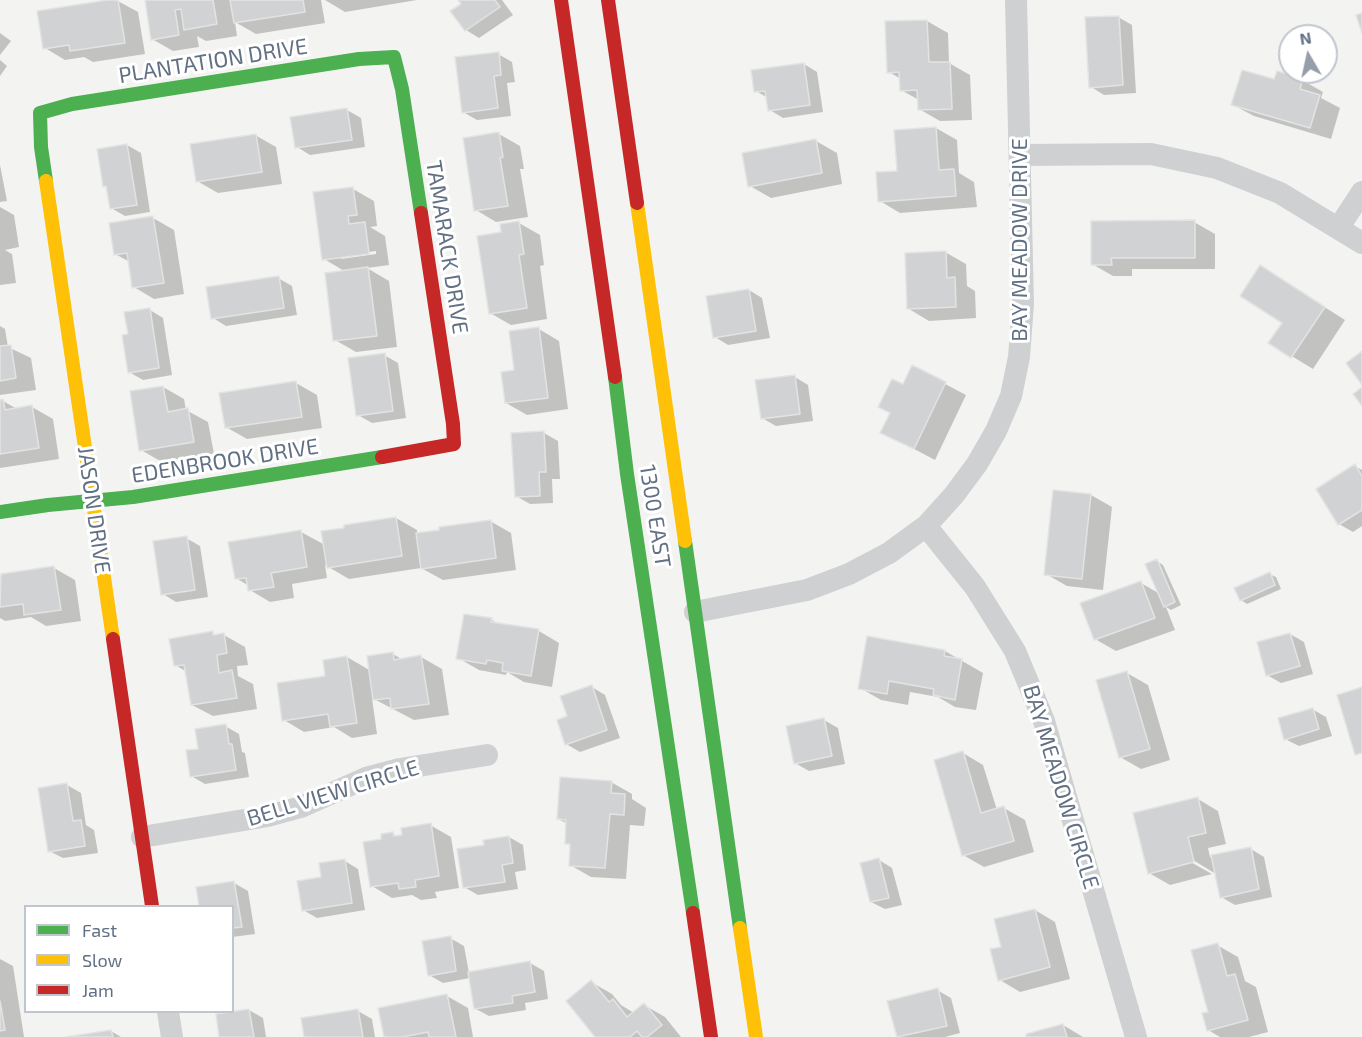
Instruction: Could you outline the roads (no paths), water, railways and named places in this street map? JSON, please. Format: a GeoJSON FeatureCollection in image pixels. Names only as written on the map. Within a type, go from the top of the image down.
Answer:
{"type":"FeatureCollection","features":[{"type":"Feature","properties":{"kind":"main road","name":"1300 EAST"},"geometry":{"type":"LineString","coordinates":[[561,0],[617,388],[627,474],[711,1037]]}},
{"type":"Feature","properties":{"kind":"main road","name":"1300 EAST"},"geometry":{"type":"LineString","coordinates":[[608,0],[686,609],[756,1037]]}},
{"type":"Feature","properties":{"kind":"main road","name":"PLANTATION DRIVE"},"geometry":{"type":"LineString","coordinates":[[40,113],[72,104],[359,59],[394,57]]}},
{"type":"Feature","properties":{"kind":"main road","name":"TAMARACK DRIVE"},"geometry":{"type":"LineString","coordinates":[[394,57],[404,101],[453,424],[454,444]]}},
{"type":"Feature","properties":{"kind":"main road","name":"JASON DRIVE"},"geometry":{"type":"LineString","coordinates":[[40,113],[41,147],[152,905]]}},
{"type":"Feature","properties":{"kind":"main road"},"geometry":{"type":"LineString","coordinates":[[617,388],[636,440]]}},
{"type":"Feature","properties":{"kind":"main road","name":"EDENBROOK DRIVE"},"geometry":{"type":"LineString","coordinates":[[0,512],[168,491],[454,444]]}},
{"type":"Feature","properties":{"kind":"street","name":"BAY MEADOW DRIVE"},"geometry":{"type":"LineString","coordinates":[[686,609],[807,590],[849,574],[889,553],[926,526],[954,495],[977,464],[996,431],[1011,396],[1019,357],[1023,304],[1017,0]]}},
{"type":"Feature","properties":{"kind":"street"},"geometry":{"type":"LineString","coordinates":[[1021,155],[1151,154],[1217,168],[1280,193],[1362,243]]}},
{"type":"Feature","properties":{"kind":"street"},"geometry":{"type":"LineString","coordinates":[[1339,227],[1362,192]]}},
{"type":"Feature","properties":{"kind":"street","name":"BAY MEADOW CIRCLE"},"geometry":{"type":"LineString","coordinates":[[926,526],[975,587],[1015,651],[1044,721],[1136,1037]]}},
{"type":"Feature","properties":{"kind":"street","name":"BELL VIEW CIRCLE"},"geometry":{"type":"LineString","coordinates":[[142,837],[268,816],[301,807],[366,778],[400,768],[488,755]]}},
{"type":"Feature","properties":{"kind":"street"},"geometry":{"type":"LineString","coordinates":[[168,1013],[172,1037]]}}]}
